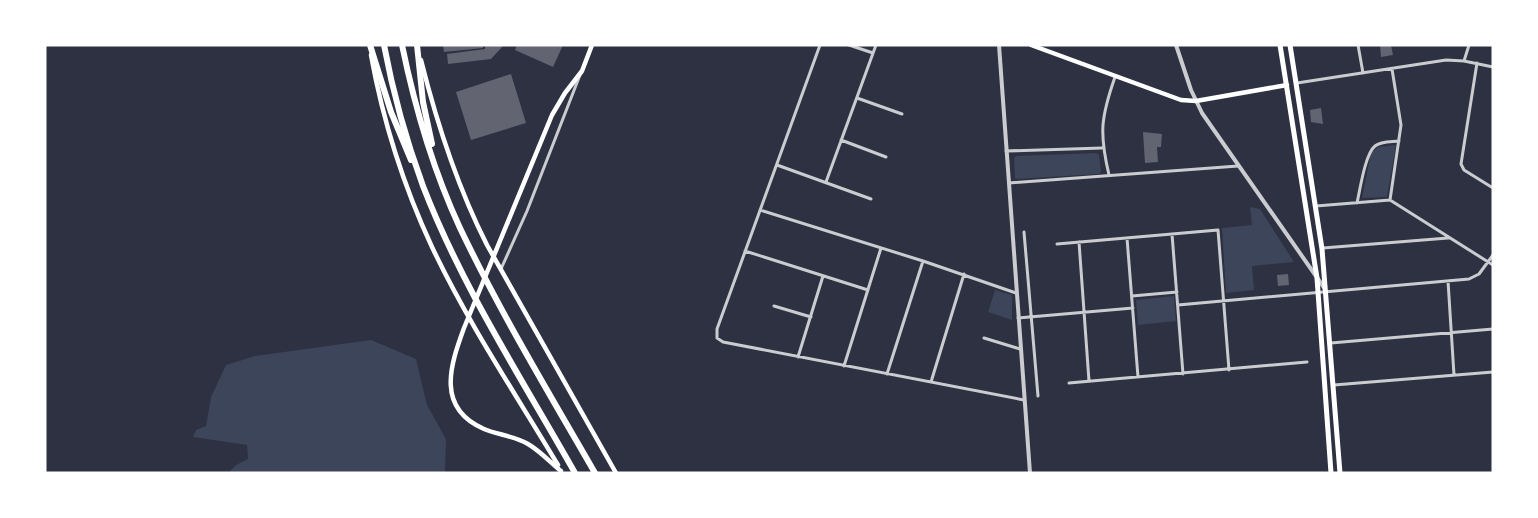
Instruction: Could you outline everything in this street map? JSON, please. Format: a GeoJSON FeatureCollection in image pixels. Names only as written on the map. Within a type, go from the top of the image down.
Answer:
{"type":"FeatureCollection","features":[{"type":"Feature","properties":{"kind":"highway"},"geometry":{"type":"LineString","coordinates":[[370,45],[399,133],[465,277],[575,473]]}},
{"type":"Feature","properties":{"kind":"highway"},"geometry":{"type":"LineString","coordinates":[[384,45],[399,112],[423,185]]}},
{"type":"Feature","properties":{"kind":"highway"},"geometry":{"type":"LineString","coordinates":[[402,45],[419,117],[461,228],[489,286],[596,473]]}},
{"type":"Feature","properties":{"kind":"highway"},"geometry":{"type":"LineString","coordinates":[[417,45],[425,115],[439,174]]}},
{"type":"Feature","properties":{"kind":"main road"},"geometry":{"type":"LineString","coordinates":[[370,45],[376,83],[392,140],[410,194],[431,245],[460,300],[561,472]]}},
{"type":"Feature","properties":{"kind":"main road"},"geometry":{"type":"LineString","coordinates":[[417,45],[451,163],[477,225],[616,473]]}},
{"type":"Feature","properties":{"kind":"main road"},"geometry":{"type":"LineString","coordinates":[[561,472],[528,444],[480,427],[468,418],[458,408],[451,391],[450,374],[464,328],[555,109],[564,93],[582,71],[592,45]]}},
{"type":"Feature","properties":{"kind":"main road"},"geometry":{"type":"LineString","coordinates":[[1031,45],[1172,98],[1196,101],[1287,85]]}},
{"type":"Feature","properties":{"kind":"main road"},"geometry":{"type":"LineString","coordinates":[[1280,45],[1317,278],[1330,473]]}},
{"type":"Feature","properties":{"kind":"main road"},"geometry":{"type":"LineString","coordinates":[[1290,45],[1327,291],[1340,473]]}},
{"type":"Feature","properties":{"kind":"street"},"geometry":{"type":"LineString","coordinates":[[820,45],[717,329],[717,338],[723,342],[1024,400]]}},
{"type":"Feature","properties":{"kind":"street"},"geometry":{"type":"LineString","coordinates":[[849,45],[873,53]]}},
{"type":"Feature","properties":{"kind":"street"},"geometry":{"type":"LineString","coordinates":[[826,182],[876,45]]}},
{"type":"Feature","properties":{"kind":"street"},"geometry":{"type":"LineString","coordinates":[[999,45],[1030,473]]}},
{"type":"Feature","properties":{"kind":"street"},"geometry":{"type":"LineString","coordinates":[[1176,45],[1196,101],[1238,166],[1327,291]]}},
{"type":"Feature","properties":{"kind":"street"},"geometry":{"type":"LineString","coordinates":[[1358,45],[1363,73]]}},
{"type":"Feature","properties":{"kind":"street"},"geometry":{"type":"LineString","coordinates":[[1464,61],[1469,45]]}},
{"type":"Feature","properties":{"kind":"street"},"geometry":{"type":"LineString","coordinates":[[1287,85],[1446,60],[1493,67]]}},
{"type":"Feature","properties":{"kind":"street"},"geometry":{"type":"LineString","coordinates":[[1477,63],[1461,164],[1464,170],[1493,188]]}},
{"type":"Feature","properties":{"kind":"street"},"geometry":{"type":"LineString","coordinates":[[1390,200],[1400,141],[1401,120],[1392,69]]}},
{"type":"Feature","properties":{"kind":"street"},"geometry":{"type":"LineString","coordinates":[[501,270],[527,211],[582,71]]}},
{"type":"Feature","properties":{"kind":"street"},"geometry":{"type":"LineString","coordinates":[[1109,175],[1102,148],[1102,123],[1115,77]]}},
{"type":"Feature","properties":{"kind":"street"},"geometry":{"type":"LineString","coordinates":[[857,98],[902,114]]}},
{"type":"Feature","properties":{"kind":"street"},"geometry":{"type":"LineString","coordinates":[[841,140],[886,157]]}},
{"type":"Feature","properties":{"kind":"street"},"geometry":{"type":"LineString","coordinates":[[1357,203],[1373,148],[1380,144],[1400,141]]}},
{"type":"Feature","properties":{"kind":"street"},"geometry":{"type":"LineString","coordinates":[[1006,151],[1102,148]]}},
{"type":"Feature","properties":{"kind":"street"},"geometry":{"type":"LineString","coordinates":[[777,165],[871,199]]}},
{"type":"Feature","properties":{"kind":"street"},"geometry":{"type":"LineString","coordinates":[[1008,183],[1238,166]]}},
{"type":"Feature","properties":{"kind":"street"},"geometry":{"type":"LineString","coordinates":[[1316,206],[1390,200],[1493,265]]}},
{"type":"Feature","properties":{"kind":"street"},"geometry":{"type":"LineString","coordinates":[[760,210],[1016,292]]}},
{"type":"Feature","properties":{"kind":"street"},"geometry":{"type":"LineString","coordinates":[[1057,244],[1218,230],[1229,370]]}},
{"type":"Feature","properties":{"kind":"street"},"geometry":{"type":"LineString","coordinates":[[1024,232],[1038,396]]}},
{"type":"Feature","properties":{"kind":"street"},"geometry":{"type":"LineString","coordinates":[[1172,234],[1183,374]]}},
{"type":"Feature","properties":{"kind":"street"},"geometry":{"type":"LineString","coordinates":[[1127,238],[1138,377]]}},
{"type":"Feature","properties":{"kind":"street"},"geometry":{"type":"LineString","coordinates":[[1322,249],[1450,238]]}},
{"type":"Feature","properties":{"kind":"street"},"geometry":{"type":"LineString","coordinates":[[1079,242],[1089,381]]}},
{"type":"Feature","properties":{"kind":"street"},"geometry":{"type":"LineString","coordinates":[[844,366],[881,248]]}},
{"type":"Feature","properties":{"kind":"street"},"geometry":{"type":"LineString","coordinates":[[745,251],[868,290]]}},
{"type":"Feature","properties":{"kind":"street"},"geometry":{"type":"LineString","coordinates":[[1178,305],[1476,277],[1493,255]]}},
{"type":"Feature","properties":{"kind":"street"},"geometry":{"type":"LineString","coordinates":[[887,374],[923,261]]}},
{"type":"Feature","properties":{"kind":"street"},"geometry":{"type":"LineString","coordinates":[[931,382],[964,274]]}},
{"type":"Feature","properties":{"kind":"street"},"geometry":{"type":"LineString","coordinates":[[798,357],[823,276]]}},
{"type":"Feature","properties":{"kind":"street"},"geometry":{"type":"LineString","coordinates":[[1448,281],[1454,375]]}},
{"type":"Feature","properties":{"kind":"street"},"geometry":{"type":"LineString","coordinates":[[1132,296],[1177,292]]}},
{"type":"Feature","properties":{"kind":"street"},"geometry":{"type":"LineString","coordinates":[[774,306],[811,317]]}},
{"type":"Feature","properties":{"kind":"street"},"geometry":{"type":"LineString","coordinates":[[1018,318],[1133,308]]}},
{"type":"Feature","properties":{"kind":"street"},"geometry":{"type":"LineString","coordinates":[[1331,343],[1493,329]]}},
{"type":"Feature","properties":{"kind":"street"},"geometry":{"type":"LineString","coordinates":[[984,338],[1020,349]]}},
{"type":"Feature","properties":{"kind":"street"},"geometry":{"type":"LineString","coordinates":[[1069,383],[1307,363]]}},
{"type":"Feature","properties":{"kind":"street"},"geometry":{"type":"LineString","coordinates":[[1334,385],[1493,372]]}},
{"type":"Feature","properties":{"kind":"shaded area"},"geometry":{"type":"Polygon","coordinates":[[[1396,145],[1387,197],[1362,198],[1371,153],[1378,147],[1396,145]]]}},
{"type":"Feature","properties":{"kind":"shaded area"},"geometry":{"type":"Polygon","coordinates":[[[1096,153],[1099,155],[1101,172],[1099,174],[1015,179],[1014,158],[1016,156],[1096,153]]]}},
{"type":"Feature","properties":{"kind":"shaded area"},"geometry":{"type":"Polygon","coordinates":[[[1250,207],[1260,209],[1294,262],[1252,266],[1254,290],[1226,293],[1222,228],[1252,225],[1250,207]]]}},
{"type":"Feature","properties":{"kind":"shaded area"},"geometry":{"type":"Polygon","coordinates":[[[995,290],[1012,295],[1012,320],[988,312],[995,290]]]}},
{"type":"Feature","properties":{"kind":"shaded area"},"geometry":{"type":"Polygon","coordinates":[[[1174,296],[1176,321],[1138,325],[1136,300],[1174,296]]]}},
{"type":"Feature","properties":{"kind":"shaded area"},"geometry":{"type":"Polygon","coordinates":[[[371,340],[416,359],[427,405],[446,439],[445,473],[228,473],[236,465],[248,459],[247,445],[193,437],[196,430],[206,426],[211,397],[226,365],[255,356],[371,340]]]}},
{"type":"Feature","properties":{"kind":"building"},"geometry":{"type":"Polygon","coordinates":[[[443,45],[483,45],[483,48],[444,52],[443,45]]]}},
{"type":"Feature","properties":{"kind":"building"},"geometry":{"type":"Polygon","coordinates":[[[485,45],[503,46],[491,59],[448,64],[447,54],[485,49],[485,45]]]}},
{"type":"Feature","properties":{"kind":"building"},"geometry":{"type":"Polygon","coordinates":[[[517,45],[563,45],[553,67],[515,50],[517,45]]]}},
{"type":"Feature","properties":{"kind":"building"},"geometry":{"type":"Polygon","coordinates":[[[1380,45],[1391,45],[1393,55],[1381,57],[1380,45]]]}},
{"type":"Feature","properties":{"kind":"building"},"geometry":{"type":"Polygon","coordinates":[[[511,74],[526,123],[471,140],[456,92],[511,74]]]}},
{"type":"Feature","properties":{"kind":"building"},"geometry":{"type":"Polygon","coordinates":[[[1321,108],[1323,124],[1311,122],[1310,110],[1321,108]]]}},
{"type":"Feature","properties":{"kind":"building"},"geometry":{"type":"Polygon","coordinates":[[[1143,132],[1162,134],[1161,147],[1157,147],[1158,162],[1145,163],[1143,132]]]}},
{"type":"Feature","properties":{"kind":"building"},"geometry":{"type":"Polygon","coordinates":[[[1288,274],[1289,285],[1278,286],[1277,275],[1288,274]]]}}]}
